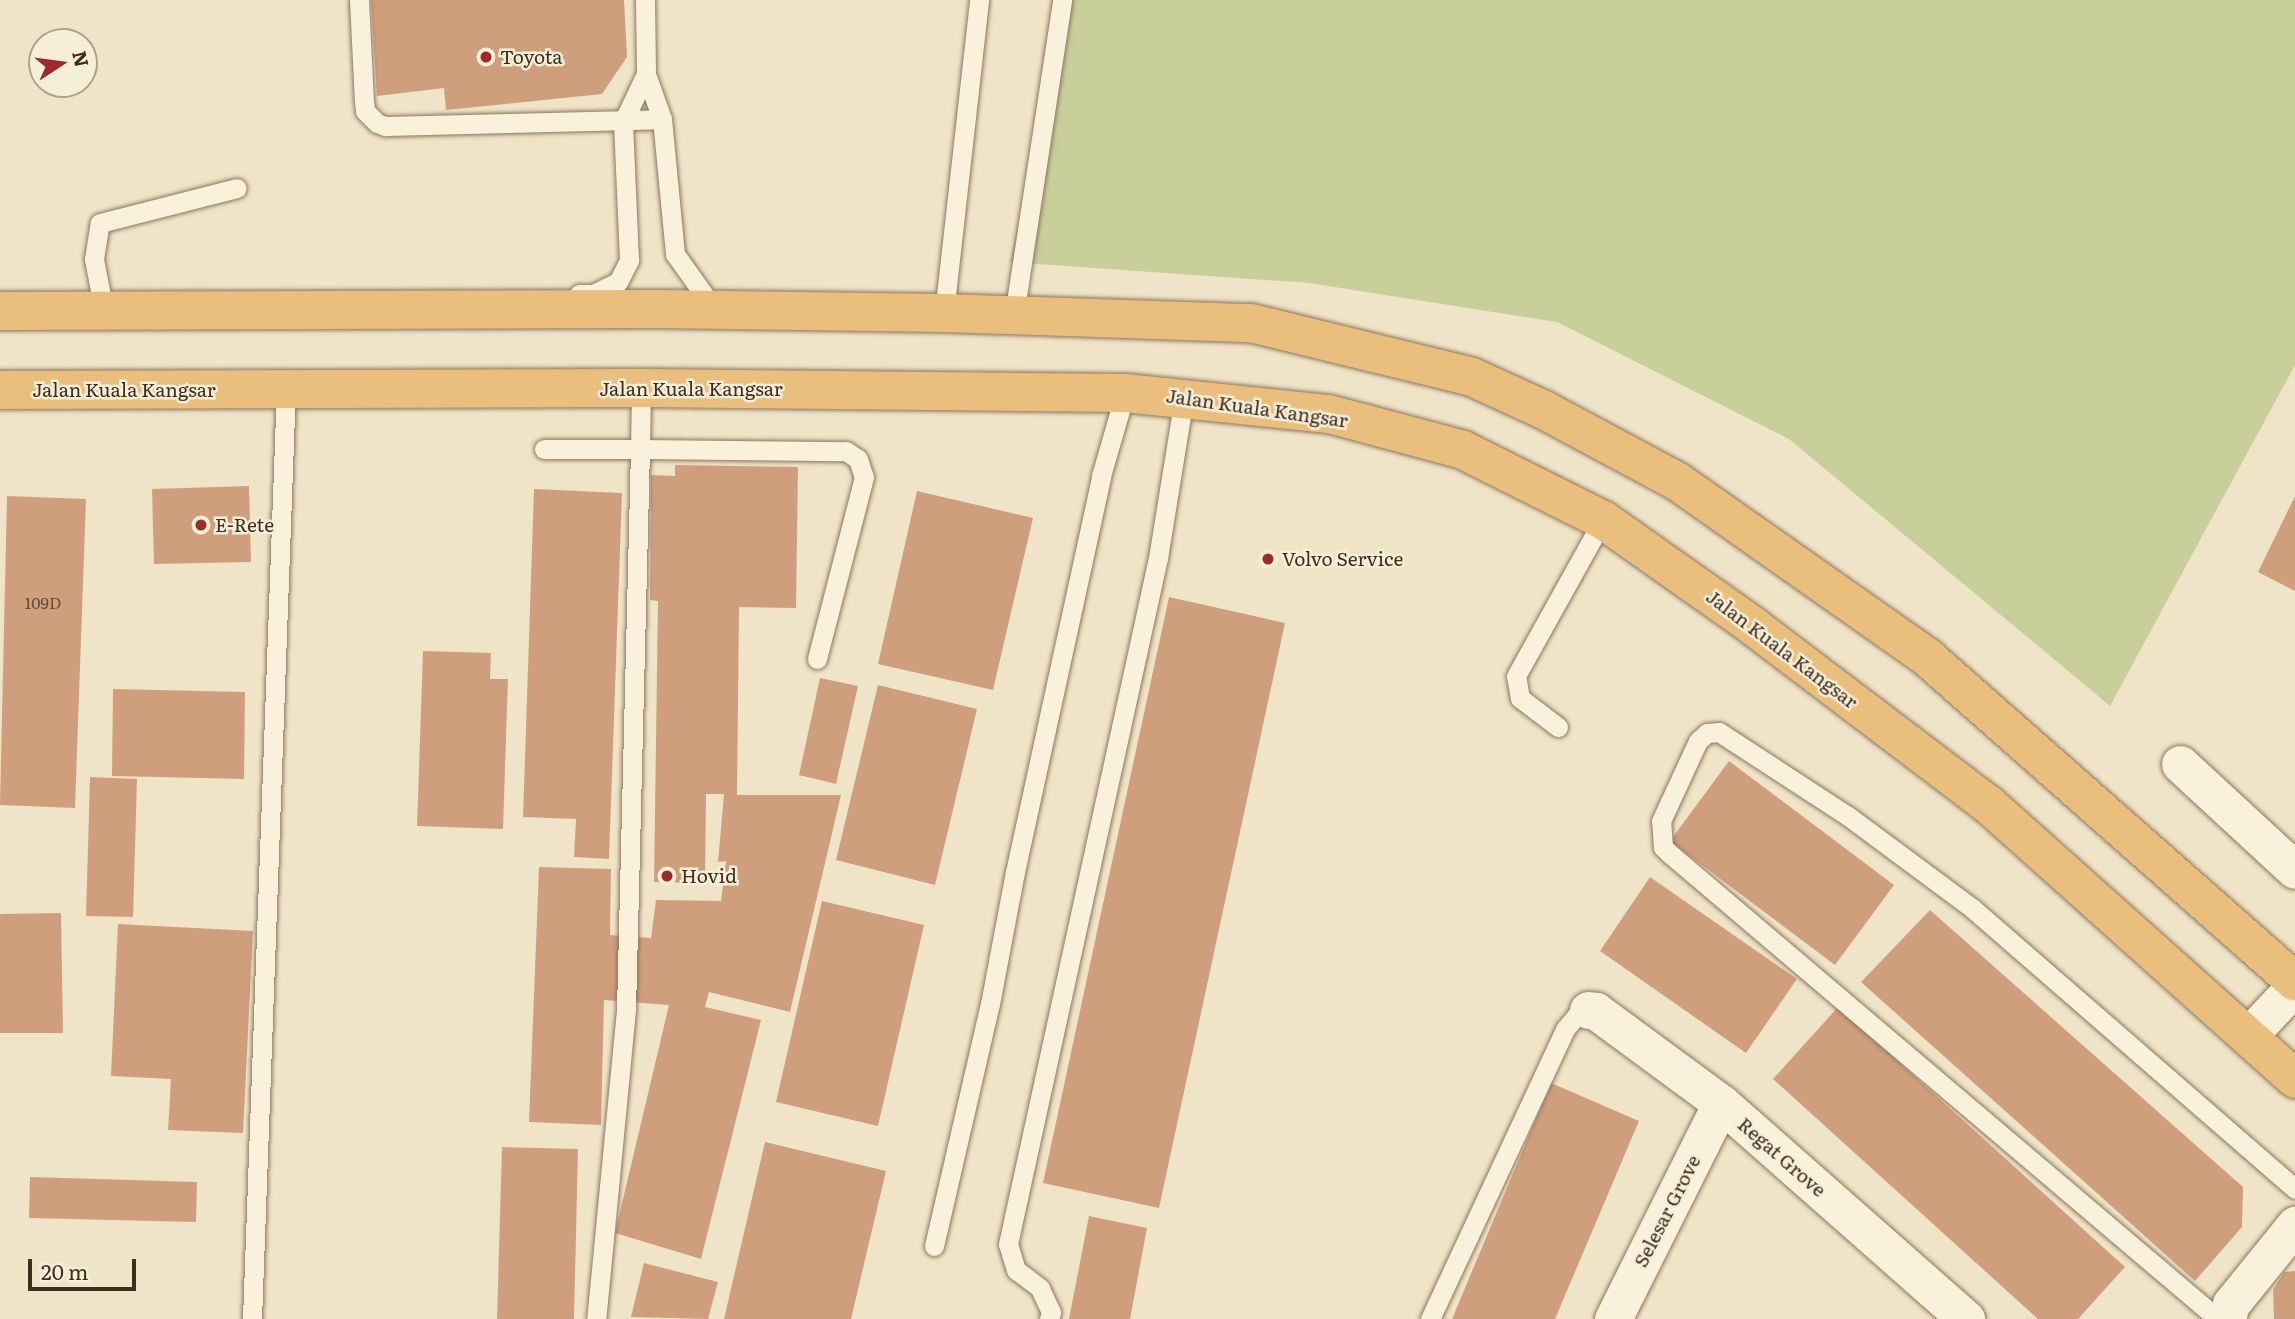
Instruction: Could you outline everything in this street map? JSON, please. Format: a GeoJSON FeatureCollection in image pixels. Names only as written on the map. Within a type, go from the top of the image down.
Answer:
{"type":"FeatureCollection","features":[{"type":"Feature","properties":{"kind":"highway"},"geometry":{"type":"LineString","coordinates":[[0,312],[715,310],[943,313],[1251,323],[1472,377],[1544,410],[1678,482],[1928,658],[2295,984]]}},
{"type":"Feature","properties":{"kind":"highway","name":"Jalan Kuala Kangsar"},"geometry":{"type":"LineString","coordinates":[[0,390],[641,388],[1125,393],[1329,414],[1463,450],[1603,520],[1753,626],[1989,805],[2295,1079]]}},
{"type":"Feature","properties":{"kind":"street"},"geometry":{"type":"LineString","coordinates":[[2180,764],[2295,870]]}},
{"type":"Feature","properties":{"kind":"street"},"geometry":{"type":"LineString","coordinates":[[2249,1035],[2295,984]]}},
{"type":"Feature","properties":{"kind":"street","name":"Regat Grove"},"geometry":{"type":"LineString","coordinates":[[1588,1010],[1596,1012],[1721,1103],[1966,1319]]}},
{"type":"Feature","properties":{"kind":"street","name":"Selesar Grove"},"geometry":{"type":"LineString","coordinates":[[1613,1319],[1721,1103]]}},
{"type":"Feature","properties":{"kind":"street"},"geometry":{"type":"LineString","coordinates":[[2227,1319],[2231,1304],[2295,1225]]}},
{"type":"Feature","properties":{"kind":"lane"},"geometry":{"type":"LineString","coordinates":[[359,0],[365,111],[377,123],[385,126],[662,119]]}},
{"type":"Feature","properties":{"kind":"lane"},"geometry":{"type":"LineString","coordinates":[[645,0],[646,74],[662,119],[675,254],[715,310]]}},
{"type":"Feature","properties":{"kind":"lane"},"geometry":{"type":"LineString","coordinates":[[943,313],[979,0]]}},
{"type":"Feature","properties":{"kind":"lane"},"geometry":{"type":"LineString","coordinates":[[1014,315],[1062,0]]}},
{"type":"Feature","properties":{"kind":"lane"},"geometry":{"type":"LineString","coordinates":[[320,310],[352,294],[593,294],[618,282],[629,260],[622,121],[646,74]]}},
{"type":"Feature","properties":{"kind":"lane"},"geometry":{"type":"LineString","coordinates":[[104,311],[94,259],[100,223],[237,188]]}},
{"type":"Feature","properties":{"kind":"lane"},"geometry":{"type":"LineString","coordinates":[[596,1319],[626,1010],[641,388]]}},
{"type":"Feature","properties":{"kind":"lane"},"geometry":{"type":"LineString","coordinates":[[252,1319],[286,389]]}},
{"type":"Feature","properties":{"kind":"lane"},"geometry":{"type":"LineString","coordinates":[[934,1246],[990,1004],[1015,872],[1095,503],[1125,393]]}},
{"type":"Feature","properties":{"kind":"lane"},"geometry":{"type":"LineString","coordinates":[[1049,1319],[1051,1312],[1040,1288],[1016,1270],[1008,1244],[1158,558],[1184,397]]}},
{"type":"Feature","properties":{"kind":"lane"},"geometry":{"type":"LineString","coordinates":[[544,449],[846,451],[858,459],[864,477],[817,659]]}},
{"type":"Feature","properties":{"kind":"lane"},"geometry":{"type":"LineString","coordinates":[[1558,727],[1520,698],[1517,676],[1603,520]]}},
{"type":"Feature","properties":{"kind":"lane"},"geometry":{"type":"LineString","coordinates":[[2218,1319],[1670,855],[1663,847],[1661,821],[1698,741],[1707,733],[1719,732],[1848,816],[1972,908],[2295,1189]]}},
{"type":"Feature","properties":{"kind":"lane"},"geometry":{"type":"LineString","coordinates":[[1430,1319],[1566,1028],[1576,1016],[1588,1010]]}},
{"type":"Feature","properties":{"kind":"green space"},"geometry":{"type":"Polygon","coordinates":[[[1067,0],[2295,0],[2295,365],[2110,706],[1789,439],[1557,322],[1309,283],[1010,262],[1067,0]]]}},
{"type":"Feature","properties":{"kind":"building"},"geometry":{"type":"Polygon","coordinates":[[[371,0],[624,0],[627,57],[602,94],[446,110],[444,88],[377,96],[371,0]]]}},
{"type":"Feature","properties":{"kind":"building"},"geometry":{"type":"Polygon","coordinates":[[[675,465],[798,467],[796,608],[739,607],[737,795],[841,795],[790,1012],[709,992],[705,1007],[761,1020],[701,1259],[615,1233],[669,1005],[604,1000],[601,1125],[529,1122],[539,867],[611,869],[610,935],[651,938],[656,900],[721,901],[726,861],[718,862],[724,794],[706,794],[705,883],[654,882],[658,601],[650,600],[651,475],[675,476],[675,465]]]}},
{"type":"Feature","properties":{"kind":"building","name":"E-Rete"},"geometry":{"type":"Polygon","coordinates":[[[249,486],[251,562],[154,564],[152,489],[249,486]]]}},
{"type":"Feature","properties":{"kind":"building"},"geometry":{"type":"Polygon","coordinates":[[[534,489],[622,493],[609,859],[574,857],[576,819],[523,817],[534,489]]]}},
{"type":"Feature","properties":{"kind":"building"},"geometry":{"type":"Polygon","coordinates":[[[917,491],[1033,518],[993,690],[878,664],[917,491]]]}},
{"type":"Feature","properties":{"kind":"building"},"geometry":{"type":"Polygon","coordinates":[[[7,496],[86,499],[75,808],[0,805],[7,496]]]}},
{"type":"Feature","properties":{"kind":"building"},"geometry":{"type":"Polygon","coordinates":[[[2295,496],[2295,591],[2258,572],[2295,496]]]}},
{"type":"Feature","properties":{"kind":"building"},"geometry":{"type":"Polygon","coordinates":[[[1169,597],[1285,623],[1159,1208],[1043,1183],[1169,597]]]}},
{"type":"Feature","properties":{"kind":"building"},"geometry":{"type":"Polygon","coordinates":[[[423,651],[491,653],[490,679],[508,679],[503,829],[417,826],[423,651]]]}},
{"type":"Feature","properties":{"kind":"building"},"geometry":{"type":"Polygon","coordinates":[[[820,678],[858,686],[836,784],[799,775],[820,678]]]}},
{"type":"Feature","properties":{"kind":"building"},"geometry":{"type":"Polygon","coordinates":[[[878,685],[977,709],[935,885],[836,860],[878,685]]]}},
{"type":"Feature","properties":{"kind":"building"},"geometry":{"type":"Polygon","coordinates":[[[113,689],[245,692],[244,779],[112,776],[113,689]]]}},
{"type":"Feature","properties":{"kind":"building"},"geometry":{"type":"Polygon","coordinates":[[[1729,761],[1894,885],[1835,965],[1670,841],[1729,761]]]}},
{"type":"Feature","properties":{"kind":"building"},"geometry":{"type":"Polygon","coordinates":[[[90,777],[137,779],[133,917],[86,916],[90,777]]]}},
{"type":"Feature","properties":{"kind":"building"},"geometry":{"type":"Polygon","coordinates":[[[1650,877],[1797,979],[1746,1053],[1600,951],[1650,877]]]}},
{"type":"Feature","properties":{"kind":"building"},"geometry":{"type":"Polygon","coordinates":[[[822,901],[924,925],[878,1126],[776,1102],[822,901]]]}},
{"type":"Feature","properties":{"kind":"building"},"geometry":{"type":"Polygon","coordinates":[[[1930,910],[2243,1187],[2242,1227],[2195,1281],[1861,982],[1930,910]]]}},
{"type":"Feature","properties":{"kind":"building"},"geometry":{"type":"Polygon","coordinates":[[[61,913],[63,1033],[0,1033],[0,914],[61,913]]]}},
{"type":"Feature","properties":{"kind":"building"},"geometry":{"type":"Polygon","coordinates":[[[118,924],[253,931],[243,1133],[168,1130],[171,1079],[111,1076],[118,924]]]}},
{"type":"Feature","properties":{"kind":"building"},"geometry":{"type":"Polygon","coordinates":[[[1838,1007],[2125,1267],[2078,1319],[2038,1319],[1773,1079],[1838,1007]]]}},
{"type":"Feature","properties":{"kind":"building"},"geometry":{"type":"Polygon","coordinates":[[[1551,1083],[1639,1121],[1555,1319],[1452,1319],[1551,1083]]]}},
{"type":"Feature","properties":{"kind":"building"},"geometry":{"type":"Polygon","coordinates":[[[765,1142],[886,1171],[851,1319],[724,1319],[765,1142]]]}},
{"type":"Feature","properties":{"kind":"building"},"geometry":{"type":"Polygon","coordinates":[[[502,1147],[578,1149],[574,1319],[497,1319],[502,1147]]]}},
{"type":"Feature","properties":{"kind":"building"},"geometry":{"type":"Polygon","coordinates":[[[30,1177],[197,1182],[196,1222],[29,1218],[30,1177]]]}},
{"type":"Feature","properties":{"kind":"building"},"geometry":{"type":"Polygon","coordinates":[[[1089,1216],[1147,1228],[1130,1319],[1069,1319],[1089,1216]]]}},
{"type":"Feature","properties":{"kind":"building"},"geometry":{"type":"Polygon","coordinates":[[[644,1263],[718,1282],[708,1319],[631,1317],[644,1263]]]}},
{"type":"Feature","properties":{"kind":"building"},"geometry":{"type":"Polygon","coordinates":[[[2295,1271],[2295,1319],[2274,1319],[2273,1290],[2284,1272],[2295,1271]]]}},
{"type":"Feature","properties":{"kind":"place","name":"Toyota"},"geometry":{"type":"Point","coordinates":[486,57]}},
{"type":"Feature","properties":{"kind":"place","name":"E-Rete"},"geometry":{"type":"Point","coordinates":[201,525]}},
{"type":"Feature","properties":{"kind":"place","name":"Volvo Service"},"geometry":{"type":"Point","coordinates":[1268,559]}},
{"type":"Feature","properties":{"kind":"place","name":"Hovid"},"geometry":{"type":"Point","coordinates":[667,876]}}]}
